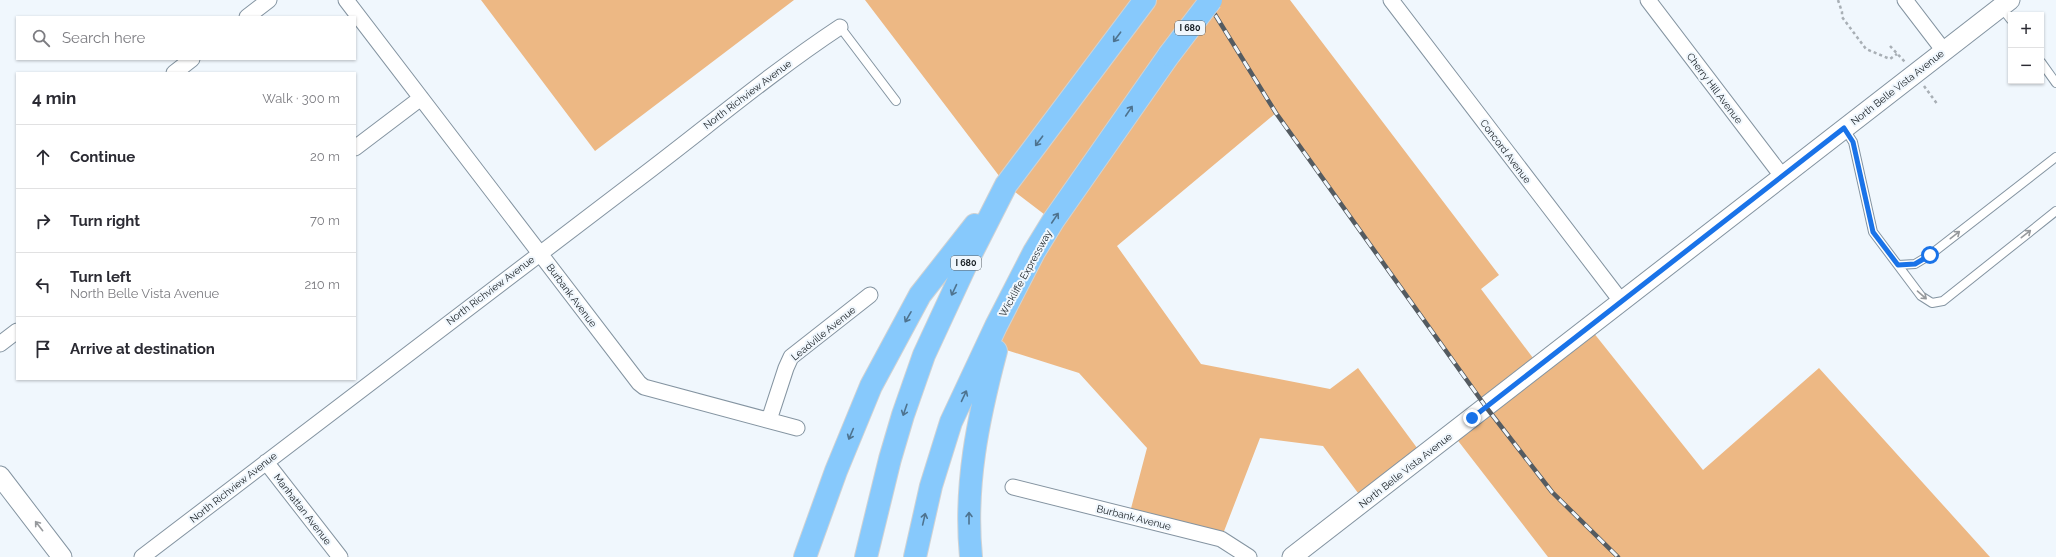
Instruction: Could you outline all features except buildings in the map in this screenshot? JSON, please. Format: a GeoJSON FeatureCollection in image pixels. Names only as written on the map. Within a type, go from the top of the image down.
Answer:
{"type":"FeatureCollection","features":[{"type":"Feature","properties":{"kind":"highway","name":"Wickliffe Expressway"},"geometry":{"type":"LineString","coordinates":[[915,557],[932,486],[951,422],[1010,298],[1034,252],[1169,55],[1211,0]]}},
{"type":"Feature","properties":{"kind":"highway","name":"I 680"},"geometry":{"type":"LineString","coordinates":[[866,557],[890,459],[924,355],[969,258],[1006,185],[1143,3]]}},
{"type":"Feature","properties":{"kind":"highway"},"geometry":{"type":"LineString","coordinates":[[805,557],[836,471],[871,386],[897,335],[920,295],[1006,185]]}},
{"type":"Feature","properties":{"kind":"highway"},"geometry":{"type":"LineString","coordinates":[[971,557],[969,494],[973,454],[982,402],[1010,298]]}},
{"type":"Feature","properties":{"kind":"street"},"geometry":{"type":"LineString","coordinates":[[248,16],[269,0]]}},
{"type":"Feature","properties":{"kind":"street","name":"Burbank Avenue"},"geometry":{"type":"LineString","coordinates":[[346,0],[644,387],[797,428]]}},
{"type":"Feature","properties":{"kind":"street","name":"Concord Avenue"},"geometry":{"type":"LineString","coordinates":[[1391,0],[1622,301]]}},
{"type":"Feature","properties":{"kind":"street","name":"Cherry Hill Avenue"},"geometry":{"type":"LineString","coordinates":[[1648,0],[1782,176]]}},
{"type":"Feature","properties":{"kind":"street"},"geometry":{"type":"LineString","coordinates":[[1905,0],[1944,51]]}},
{"type":"Feature","properties":{"kind":"street","name":"North Belle Vista Avenue"},"geometry":{"type":"LineString","coordinates":[[1292,557],[1944,51],[2007,9]]}},
{"type":"Feature","properties":{"kind":"street","name":"North Richview Avenue"},"geometry":{"type":"LineString","coordinates":[[142,557],[540,252],[658,164],[707,124],[804,51],[840,27]]}},
{"type":"Feature","properties":{"kind":"street"},"geometry":{"type":"LineString","coordinates":[[175,72],[191,60]]}},
{"type":"Feature","properties":{"kind":"street"},"geometry":{"type":"LineString","coordinates":[[356,147],[421,98]]}},
{"type":"Feature","properties":{"kind":"street","name":"Leadville Avenue"},"geometry":{"type":"LineString","coordinates":[[769,420],[791,357],[870,295]]}},
{"type":"Feature","properties":{"kind":"street"},"geometry":{"type":"LineString","coordinates":[[0,344],[16,332]]}},
{"type":"Feature","properties":{"kind":"street","name":"Manhattan Avenue"},"geometry":{"type":"LineString","coordinates":[[266,462],[340,557]]}},
{"type":"Feature","properties":{"kind":"street"},"geometry":{"type":"LineString","coordinates":[[0,476],[62,557]]}},
{"type":"Feature","properties":{"kind":"street","name":"Burbank Avenue"},"geometry":{"type":"LineString","coordinates":[[1014,487],[1221,539],[1249,557]]}},
{"type":"Feature","properties":{"kind":"lane"},"geometry":{"type":"LineString","coordinates":[[840,27],[896,101]]}},
{"type":"Feature","properties":{"kind":"lane"},"geometry":{"type":"LineString","coordinates":[[2044,66],[2056,83]]}},
{"type":"Feature","properties":{"kind":"lane"},"geometry":{"type":"LineString","coordinates":[[1844,128],[1853,142],[1873,232],[1921,296],[1932,303],[1943,301],[2056,211]]}},
{"type":"Feature","properties":{"kind":"lane"},"geometry":{"type":"LineString","coordinates":[[1898,265],[1915,264],[1930,255],[2056,157]]}},
{"type":"Feature","properties":{"kind":"path"},"geometry":{"type":"LineString","coordinates":[[1838,0],[1842,17],[1866,49],[1890,58],[1897,54]]}},
{"type":"Feature","properties":{"kind":"path"},"geometry":{"type":"LineString","coordinates":[[1890,46],[1908,65]]}},
{"type":"Feature","properties":{"kind":"path"},"geometry":{"type":"LineString","coordinates":[[1920,81],[1938,105]]}},
{"type":"Feature","properties":{"kind":"shaded area"},"geometry":{"type":"Polygon","coordinates":[[[481,0],[794,0],[595,151],[481,0]]]}},
{"type":"Feature","properties":{"kind":"shaded area"},"geometry":{"type":"Polygon","coordinates":[[[865,0],[1290,0],[1499,275],[1481,289],[1539,366],[1589,327],[1703,470],[1819,368],[1990,557],[1548,557],[1452,433],[1486,406],[1276,113],[1117,246],[1201,364],[1330,389],[1358,368],[1423,456],[1364,501],[1323,446],[1260,438],[1221,539],[1129,516],[1147,448],[1079,373],[997,347],[1053,221],[1006,185],[865,0]]]}},
{"type":"Feature","properties":{"kind":"railway"},"geometry":{"type":"LineString","coordinates":[[1206,0],[1276,113],[1486,407],[1552,492],[1618,557]]}},
{"type":"Feature","properties":{"kind":"route"},"geometry":{"type":"LineString","coordinates":[[1472,418],[1844,128],[1853,142],[1873,232],[1898,265],[1915,264],[1930,255]]}}]}
